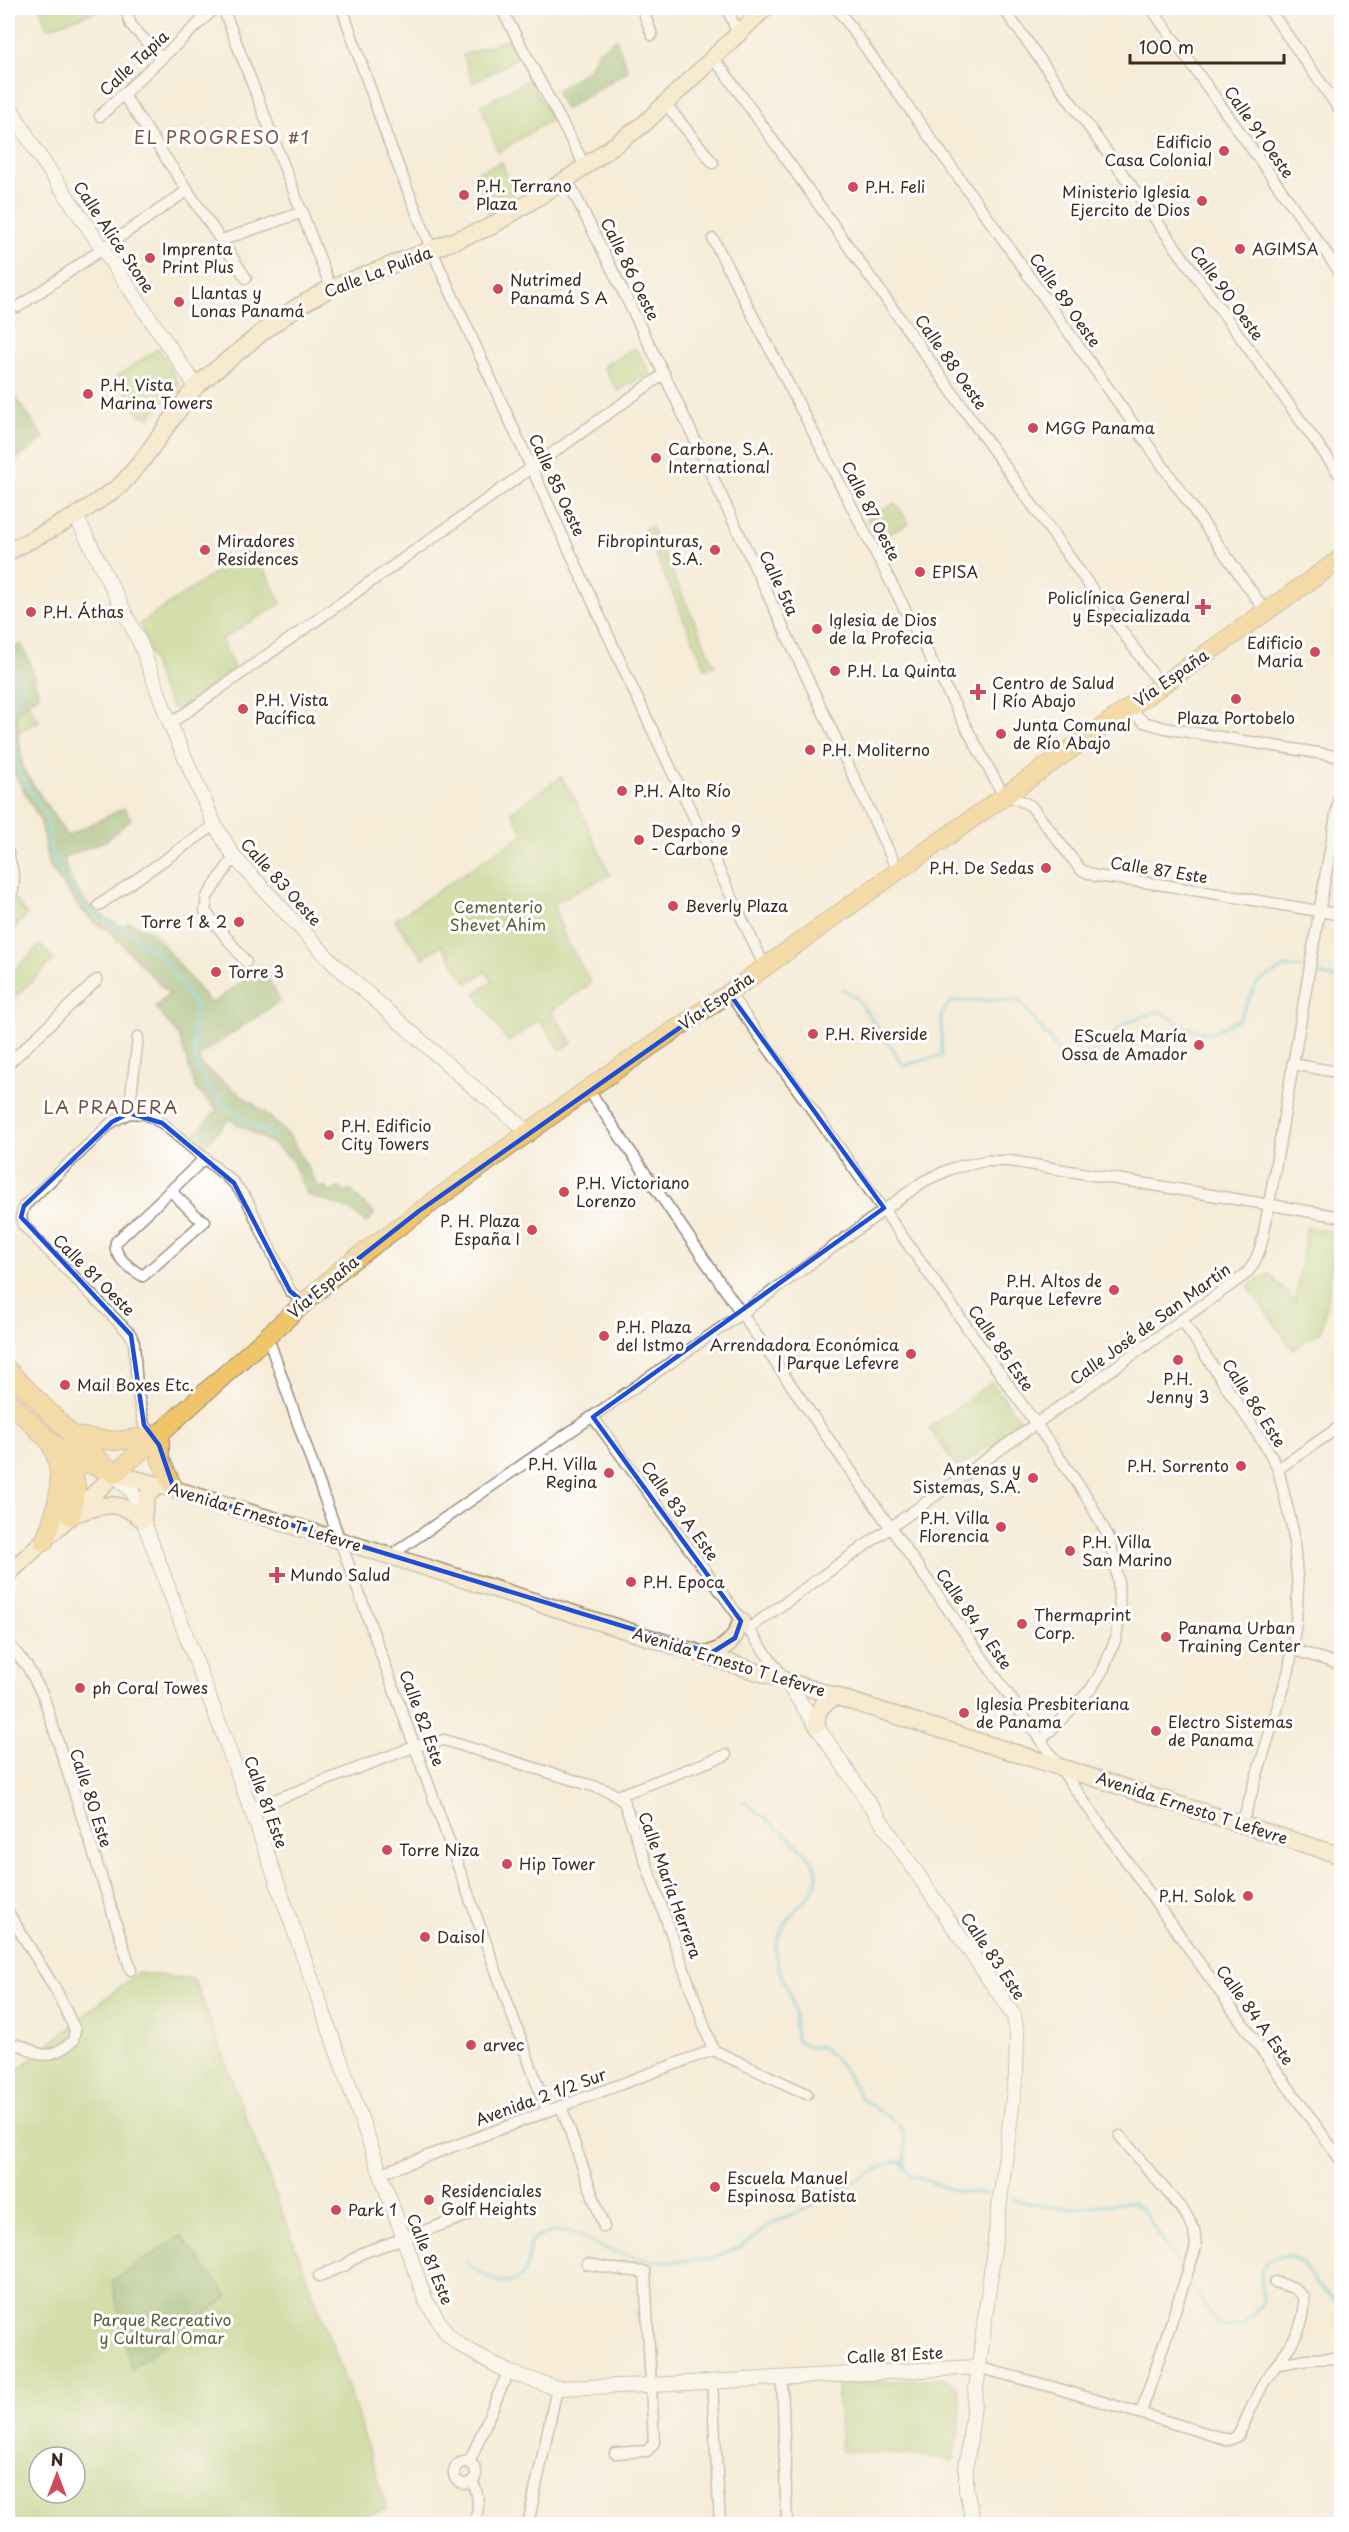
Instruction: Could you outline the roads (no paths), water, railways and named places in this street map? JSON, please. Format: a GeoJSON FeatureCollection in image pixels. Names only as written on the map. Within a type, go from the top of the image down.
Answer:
{"type":"FeatureCollection","features":[{"type":"Feature","properties":{"kind":"main road","name":"Calle La Pulida"},"geometry":{"type":"LineString","coordinates":[[8,552],[76,516],[120,486],[141,462],[196,386],[297,307],[331,288],[490,227],[567,179],[644,124],[765,8]]}},
{"type":"Feature","properties":{"kind":"main road","name":"Vía España"},"geometry":{"type":"LineString","coordinates":[[115,1474],[345,1266],[588,1089],[729,993],[897,871],[1341,558]]}},
{"type":"Feature","properties":{"kind":"main road"},"geometry":{"type":"LineString","coordinates":[[8,1370],[73,1436],[115,1474]]}},
{"type":"Feature","properties":{"kind":"main road"},"geometry":{"type":"LineString","coordinates":[[8,1401],[49,1441],[72,1457],[115,1474]]}},
{"type":"Feature","properties":{"kind":"main road"},"geometry":{"type":"LineString","coordinates":[[73,1436],[115,1441],[158,1434],[160,1458],[168,1487],[147,1495],[143,1520]]}},
{"type":"Feature","properties":{"kind":"main road"},"geometry":{"type":"LineString","coordinates":[[44,1542],[53,1518],[59,1488],[58,1461],[49,1441]]}},
{"type":"Feature","properties":{"kind":"main road"},"geometry":{"type":"LineString","coordinates":[[71,1516],[76,1486],[72,1457]]}},
{"type":"Feature","properties":{"kind":"main road"},"geometry":{"type":"LineString","coordinates":[[8,1574],[115,1474]]}},
{"type":"Feature","properties":{"kind":"main road","name":"Avenida Ernesto T Lefevre"},"geometry":{"type":"LineString","coordinates":[[115,1474],[168,1487],[390,1556],[1341,1856]]}},
{"type":"Feature","properties":{"kind":"main road"},"geometry":{"type":"LineString","coordinates":[[71,1516],[107,1504],[132,1510],[143,1520]]}},
{"type":"Feature","properties":{"kind":"main road"},"geometry":{"type":"LineString","coordinates":[[704,1655],[719,1650],[731,1641],[745,1625]]}},
{"type":"Feature","properties":{"kind":"main road"},"geometry":{"type":"LineString","coordinates":[[817,1725],[816,1716],[820,1707],[836,1696]]}},
{"type":"Feature","properties":{"kind":"street"},"geometry":{"type":"LineString","coordinates":[[125,8],[132,26],[161,58]]}},
{"type":"Feature","properties":{"kind":"street","name":"Calle Tapia"},"geometry":{"type":"LineString","coordinates":[[100,116],[215,8]]}},
{"type":"Feature","properties":{"kind":"street"},"geometry":{"type":"LineString","coordinates":[[223,8],[331,288]]}},
{"type":"Feature","properties":{"kind":"street","name":"Calle 85 Oeste"},"geometry":{"type":"LineString","coordinates":[[342,8],[388,140],[432,251],[632,687],[765,967]]}},
{"type":"Feature","properties":{"kind":"street"},"geometry":{"type":"LineString","coordinates":[[501,8],[585,166]]}},
{"type":"Feature","properties":{"kind":"street"},"geometry":{"type":"LineString","coordinates":[[642,8],[652,35]]}},
{"type":"Feature","properties":{"kind":"street"},"geometry":{"type":"LineString","coordinates":[[728,8],[738,34]]}},
{"type":"Feature","properties":{"kind":"street","name":"Calle 89 Oeste"},"geometry":{"type":"LineString","coordinates":[[837,8],[1266,612]]}},
{"type":"Feature","properties":{"kind":"street","name":"Calle 90 Oeste"},"geometry":{"type":"LineString","coordinates":[[1003,8],[1341,478]]}},
{"type":"Feature","properties":{"kind":"street","name":"Calle 91 Oeste"},"geometry":{"type":"LineString","coordinates":[[1151,8],[1341,275]]}},
{"type":"Feature","properties":{"kind":"street"},"geometry":{"type":"LineString","coordinates":[[1268,8],[1341,113]]}},
{"type":"Feature","properties":{"kind":"street","name":"Calle 88 Oeste"},"geometry":{"type":"LineString","coordinates":[[713,59],[862,263],[1161,686]]}},
{"type":"Feature","properties":{"kind":"street"},"geometry":{"type":"LineString","coordinates":[[123,94],[246,278]]}},
{"type":"Feature","properties":{"kind":"street","name":"Calle Alice Stone"},"geometry":{"type":"LineString","coordinates":[[8,103],[34,148],[196,386]]}},
{"type":"Feature","properties":{"kind":"street"},"geometry":{"type":"LineString","coordinates":[[666,104],[713,163]]}},
{"type":"Feature","properties":{"kind":"street","name":"Calle 86 Oeste"},"geometry":{"type":"LineString","coordinates":[[567,179],[664,374]]}},
{"type":"Feature","properties":{"kind":"street"},"geometry":{"type":"LineString","coordinates":[[18,307],[188,190]]}},
{"type":"Feature","properties":{"kind":"street"},"geometry":{"type":"LineString","coordinates":[[222,240],[303,213]]}},
{"type":"Feature","properties":{"kind":"street","name":"Calle 87 Oeste"},"geometry":{"type":"LineString","coordinates":[[713,239],[1004,796]]}},
{"type":"Feature","properties":{"kind":"street"},"geometry":{"type":"LineString","coordinates":[[170,724],[664,374]]}},
{"type":"Feature","properties":{"kind":"street","name":"Calle 5ta"},"geometry":{"type":"LineString","coordinates":[[664,374],[897,871]]}},
{"type":"Feature","properties":{"kind":"street","name":"Calle 83 Oeste"},"geometry":{"type":"LineString","coordinates":[[76,516],[140,643],[170,724],[215,825],[234,857],[332,962],[471,1085],[530,1133]]}},
{"type":"Feature","properties":{"kind":"street"},"geometry":{"type":"LineString","coordinates":[[1128,709],[1144,722],[1165,728],[1341,758]]}},
{"type":"Feature","properties":{"kind":"street","name":"Calle José de San Martín"},"geometry":{"type":"LineString","coordinates":[[745,1625],[892,1529],[1246,1274],[1254,1265],[1260,1252],[1269,1204],[1341,780]]}},
{"type":"Feature","properties":{"kind":"street","name":"Calle 87 Este"},"geometry":{"type":"LineString","coordinates":[[1004,796],[1031,806],[1081,870],[1096,876],[1158,884],[1341,915]]}},
{"type":"Feature","properties":{"kind":"street"},"geometry":{"type":"LineString","coordinates":[[99,905],[215,825]]}},
{"type":"Feature","properties":{"kind":"street"},"geometry":{"type":"LineString","coordinates":[[8,853],[15,882],[14,892],[8,900]]}},
{"type":"Feature","properties":{"kind":"street"},"geometry":{"type":"LineString","coordinates":[[234,857],[207,897],[205,911],[246,962]]}},
{"type":"Feature","properties":{"kind":"street"},"geometry":{"type":"LineString","coordinates":[[8,1064],[97,980]]}},
{"type":"Feature","properties":{"kind":"street","name":"Calle 85 Este"},"geometry":{"type":"LineString","coordinates":[[729,993],[1036,1424],[1086,1497],[1110,1540],[1118,1581],[1120,1610],[1116,1638],[1104,1668],[1077,1704],[1041,1740]]}},
{"type":"Feature","properties":{"kind":"street"},"geometry":{"type":"LineString","coordinates":[[138,1037],[129,1113],[145,1114],[162,1123],[234,1183],[247,1200],[290,1291],[303,1302]]}},
{"type":"Feature","properties":{"kind":"street"},"geometry":{"type":"LineString","coordinates":[[1292,1064],[1341,1073]]}},
{"type":"Feature","properties":{"kind":"street","name":"Calle 84 A Este"},"geometry":{"type":"LineString","coordinates":[[588,1089],[741,1314],[1341,2162]]}},
{"type":"Feature","properties":{"kind":"street","name":"Calle 81 Oeste"},"geometry":{"type":"LineString","coordinates":[[129,1113],[112,1122],[24,1206],[21,1217],[23,1225],[131,1335],[134,1343],[137,1389],[144,1425],[158,1434]]}},
{"type":"Feature","properties":{"kind":"street"},"geometry":{"type":"LineString","coordinates":[[170,1190],[196,1216],[205,1221],[143,1276],[117,1254],[114,1248],[116,1242],[170,1190],[205,1158]]}},
{"type":"Feature","properties":{"kind":"street"},"geometry":{"type":"LineString","coordinates":[[390,1556],[741,1314],[884,1208],[924,1181],[953,1168],[985,1161],[1010,1161],[1341,1217]]}},
{"type":"Feature","properties":{"kind":"street","name":"Calle 86 Este"},"geometry":{"type":"LineString","coordinates":[[1182,1320],[1267,1448],[1278,1469],[1293,1531],[1298,1588],[1294,1650],[1242,1824]]}},
{"type":"Feature","properties":{"kind":"street","name":"Calle 82 Este"},"geometry":{"type":"LineString","coordinates":[[267,1335],[547,2111]]}},
{"type":"Feature","properties":{"kind":"street","name":"Calle 83 A Este"},"geometry":{"type":"LineString","coordinates":[[593,1417],[786,1681]]}},
{"type":"Feature","properties":{"kind":"street"},"geometry":{"type":"LineString","coordinates":[[1278,1469],[1341,1425]]}},
{"type":"Feature","properties":{"kind":"street","name":"Calle 81 Este"},"geometry":{"type":"LineString","coordinates":[[115,1474],[133,1493],[251,1809],[426,2301],[447,2334],[460,2345],[508,2372],[557,2388],[977,2367],[1050,2386],[1229,2440],[1238,2436],[1265,2382],[1279,2364]]}},
{"type":"Feature","properties":{"kind":"street","name":"Calle 80 Este"},"geometry":{"type":"LineString","coordinates":[[8,1643],[27,1666],[43,1695],[131,1970]]}},
{"type":"Feature","properties":{"kind":"street"},"geometry":{"type":"LineString","coordinates":[[1294,1650],[1341,1665]]}},
{"type":"Feature","properties":{"kind":"street","name":"Calle 83 Este"},"geometry":{"type":"LineString","coordinates":[[786,1681],[1014,2016],[1017,2034],[1016,2075],[977,2367],[966,2468],[966,2490],[974,2524]]}},
{"type":"Feature","properties":{"kind":"street"},"geometry":{"type":"LineString","coordinates":[[251,1809],[416,1746],[436,1741],[452,1742],[617,1796],[726,1755]]}},
{"type":"Feature","properties":{"kind":"street","name":"Calle María Herrera"},"geometry":{"type":"LineString","coordinates":[[617,1796],[624,1802],[713,2050]]}},
{"type":"Feature","properties":{"kind":"street"},"geometry":{"type":"LineString","coordinates":[[8,1912],[57,1992],[75,2030],[73,2041],[54,2053],[43,2056],[13,2044],[8,2045]]}},
{"type":"Feature","properties":{"kind":"street"},"geometry":{"type":"LineString","coordinates":[[713,2050],[807,2094]]}},
{"type":"Feature","properties":{"kind":"street","name":"Avenida 2 1/2 Sur"},"geometry":{"type":"LineString","coordinates":[[379,2174],[713,2050]]}},
{"type":"Feature","properties":{"kind":"street"},"geometry":{"type":"LineString","coordinates":[[561,2106],[604,2227]]}},
{"type":"Feature","properties":{"kind":"street"},"geometry":{"type":"LineString","coordinates":[[1120,2136],[1185,2213],[1194,2229],[1196,2247],[1141,2413]]}},
{"type":"Feature","properties":{"kind":"street"},"geometry":{"type":"LineString","coordinates":[[319,2277],[344,2266],[362,2253],[469,2215]]}},
{"type":"Feature","properties":{"kind":"street"},"geometry":{"type":"LineString","coordinates":[[587,2264],[645,2272],[654,2443],[647,2451],[615,2453]]}},
{"type":"Feature","properties":{"kind":"street"},"geometry":{"type":"LineString","coordinates":[[1275,2282],[1294,2288],[1304,2296],[1305,2308],[1301,2326],[1289,2351],[1279,2364]]}},
{"type":"Feature","properties":{"kind":"street"},"geometry":{"type":"LineString","coordinates":[[1279,2364],[1307,2359],[1341,2358]]}},
{"type":"Feature","properties":{"kind":"street"},"geometry":{"type":"LineString","coordinates":[[469,2463],[508,2372]]}},
{"type":"Feature","properties":{"kind":"street"},"geometry":{"type":"LineString","coordinates":[[782,2378],[787,2524]]}},
{"type":"Feature","properties":{"kind":"street"},"geometry":{"type":"LineString","coordinates":[[712,2382],[720,2524]]}},
{"type":"Feature","properties":{"kind":"street"},"geometry":{"type":"LineString","coordinates":[[528,2524],[557,2388]]}},
{"type":"Feature","properties":{"kind":"street"},"geometry":{"type":"LineString","coordinates":[[469,2463],[475,2469],[472,2481],[477,2489],[479,2510],[474,2524]]}},
{"type":"Feature","properties":{"kind":"street"},"geometry":{"type":"LineString","coordinates":[[469,2463],[457,2465],[454,2477],[460,2483],[472,2481]]}},
{"type":"Feature","properties":{"kind":"waterway"},"geometry":{"type":"LineString","coordinates":[[8,661],[18,674],[21,690],[13,705],[12,741],[19,772],[46,815],[51,853],[84,905],[161,955],[196,1007],[193,1032],[194,1053],[199,1071],[208,1087],[235,1114],[275,1136]]}},
{"type":"Feature","properties":{"kind":"waterway"},"geometry":{"type":"LineString","coordinates":[[843,989],[857,998],[904,1066],[942,1055],[941,1015],[951,1001],[1018,1000],[1063,1056],[1084,1060],[1127,1022],[1160,1011],[1188,1028],[1209,1034],[1239,1019],[1257,983],[1285,967],[1300,968]]}},
{"type":"Feature","properties":{"kind":"waterway"},"geometry":{"type":"LineString","coordinates":[[1321,974],[1342,981]]}},
{"type":"Feature","properties":{"kind":"waterway"},"geometry":{"type":"LineString","coordinates":[[743,1801],[803,1849],[817,1873],[817,1882],[786,1922],[776,1947],[779,1969],[794,2008],[796,2040],[809,2047],[822,2047],[840,2064],[861,2098],[900,2125],[905,2138],[905,2167],[910,2175],[959,2192],[986,2194]]}},
{"type":"Feature","properties":{"kind":"waterway"},"geometry":{"type":"LineString","coordinates":[[467,2262],[476,2270],[499,2282],[514,2281],[522,2276],[527,2266],[530,2242],[535,2237],[553,2232],[572,2232],[603,2248],[637,2258],[669,2262],[710,2259],[741,2247],[772,2223],[803,2210],[893,2161],[901,2162],[904,2166]]}},
{"type":"Feature","properties":{"kind":"waterway"},"geometry":{"type":"LineString","coordinates":[[1011,2199],[1041,2206],[1073,2208],[1132,2202],[1143,2210],[1183,2273]]}},
{"type":"Feature","properties":{"kind":"waterway"},"geometry":{"type":"LineString","coordinates":[[1188,2281],[1218,2324],[1226,2327],[1243,2325],[1263,2302],[1261,2271],[1269,2259],[1290,2255],[1303,2264],[1317,2285],[1342,2306]]}},
{"type":"Feature","properties":{"kind":"place","name":"Edificio Casa Colonial"},"geometry":{"type":"Point","coordinates":[1224,151]}},
{"type":"Feature","properties":{"kind":"place","name":"P.H. Feli"},"geometry":{"type":"Point","coordinates":[853,187]}},
{"type":"Feature","properties":{"kind":"place","name":"P.H. Terrano Plaza"},"geometry":{"type":"Point","coordinates":[464,195]}},
{"type":"Feature","properties":{"kind":"place","name":"Ministerio Iglesia Ejercito de Dios"},"geometry":{"type":"Point","coordinates":[1202,201]}},
{"type":"Feature","properties":{"kind":"place","name":"AGIMSA"},"geometry":{"type":"Point","coordinates":[1240,249]}},
{"type":"Feature","properties":{"kind":"place","name":"Imprenta Print Plus"},"geometry":{"type":"Point","coordinates":[150,258]}},
{"type":"Feature","properties":{"kind":"place","name":"Nutrimed Panamá S A"},"geometry":{"type":"Point","coordinates":[498,289]}},
{"type":"Feature","properties":{"kind":"place","name":"Llantas y Lonas Panamá"},"geometry":{"type":"Point","coordinates":[179,302]}},
{"type":"Feature","properties":{"kind":"place","name":"P.H. Vista Marina Towers"},"geometry":{"type":"Point","coordinates":[88,394]}},
{"type":"Feature","properties":{"kind":"place","name":"MGG Panama"},"geometry":{"type":"Point","coordinates":[1033,428]}},
{"type":"Feature","properties":{"kind":"place","name":"Carbone, S.A. International"},"geometry":{"type":"Point","coordinates":[656,458]}},
{"type":"Feature","properties":{"kind":"place","name":"Miradores Residences"},"geometry":{"type":"Point","coordinates":[205,550]}},
{"type":"Feature","properties":{"kind":"place","name":"Fibropinturas, S.A."},"geometry":{"type":"Point","coordinates":[715,550]}},
{"type":"Feature","properties":{"kind":"place","name":"EPISA"},"geometry":{"type":"Point","coordinates":[920,572]}},
{"type":"Feature","properties":{"kind":"place","name":"Policlínica General y Especializada"},"geometry":{"type":"Point","coordinates":[1203,607]}},
{"type":"Feature","properties":{"kind":"place","name":"P.H. Áthas"},"geometry":{"type":"Point","coordinates":[31,612]}},
{"type":"Feature","properties":{"kind":"place","name":"Iglesia de Dios de la Profecia"},"geometry":{"type":"Point","coordinates":[817,629]}},
{"type":"Feature","properties":{"kind":"place","name":"Edificio Maria"},"geometry":{"type":"Point","coordinates":[1315,652]}},
{"type":"Feature","properties":{"kind":"place","name":"P.H. La Quinta"},"geometry":{"type":"Point","coordinates":[835,671]}},
{"type":"Feature","properties":{"kind":"place","name":"Centro de Salud | Río Abajo"},"geometry":{"type":"Point","coordinates":[978,692]}},
{"type":"Feature","properties":{"kind":"place","name":"Plaza Portobelo"},"geometry":{"type":"Point","coordinates":[1236,699]}},
{"type":"Feature","properties":{"kind":"place","name":"P.H. Vista Pacífica"},"geometry":{"type":"Point","coordinates":[243,709]}},
{"type":"Feature","properties":{"kind":"place","name":"Junta Comunal de Río Abajo"},"geometry":{"type":"Point","coordinates":[1001,734]}},
{"type":"Feature","properties":{"kind":"place","name":"P.H. Moliterno"},"geometry":{"type":"Point","coordinates":[810,750]}},
{"type":"Feature","properties":{"kind":"place","name":"P.H. Alto Río"},"geometry":{"type":"Point","coordinates":[622,791]}},
{"type":"Feature","properties":{"kind":"place","name":"Despacho 9 - Carbone"},"geometry":{"type":"Point","coordinates":[639,840]}},
{"type":"Feature","properties":{"kind":"place","name":"P.H. De Sedas"},"geometry":{"type":"Point","coordinates":[1046,868]}},
{"type":"Feature","properties":{"kind":"place","name":"Beverly Plaza"},"geometry":{"type":"Point","coordinates":[673,906]}},
{"type":"Feature","properties":{"kind":"place","name":"Torre 1 & 2"},"geometry":{"type":"Point","coordinates":[239,922]}},
{"type":"Feature","properties":{"kind":"place","name":"Torre 3"},"geometry":{"type":"Point","coordinates":[216,972]}},
{"type":"Feature","properties":{"kind":"place","name":"P.H. Riverside"},"geometry":{"type":"Point","coordinates":[813,1034]}},
{"type":"Feature","properties":{"kind":"place","name":"EScuela María Ossa de Amador"},"geometry":{"type":"Point","coordinates":[1199,1045]}},
{"type":"Feature","properties":{"kind":"place","name":"P.H. Edificio City Towers"},"geometry":{"type":"Point","coordinates":[329,1135]}},
{"type":"Feature","properties":{"kind":"place","name":"P.H. Victoriano Lorenzo"},"geometry":{"type":"Point","coordinates":[564,1192]}},
{"type":"Feature","properties":{"kind":"place","name":"P. H. Plaza España I"},"geometry":{"type":"Point","coordinates":[532,1230]}},
{"type":"Feature","properties":{"kind":"place","name":"P.H. Altos de Parque Lefevre"},"geometry":{"type":"Point","coordinates":[1114,1290]}},
{"type":"Feature","properties":{"kind":"place","name":"P.H. Plaza del Istmo"},"geometry":{"type":"Point","coordinates":[604,1336]}},
{"type":"Feature","properties":{"kind":"place","name":"Arrendadora Económica | Parque Lefevre"},"geometry":{"type":"Point","coordinates":[911,1354]}},
{"type":"Feature","properties":{"kind":"place","name":"P.H. Jenny 3"},"geometry":{"type":"Point","coordinates":[1178,1360]}},
{"type":"Feature","properties":{"kind":"place","name":"Mail Boxes Etc."},"geometry":{"type":"Point","coordinates":[65,1385]}},
{"type":"Feature","properties":{"kind":"place","name":"P.H. Sorrento"},"geometry":{"type":"Point","coordinates":[1241,1466]}},
{"type":"Feature","properties":{"kind":"place","name":"P.H. Villa Regina"},"geometry":{"type":"Point","coordinates":[609,1473]}},
{"type":"Feature","properties":{"kind":"place","name":"Antenas y Sistemas, S.A."},"geometry":{"type":"Point","coordinates":[1033,1478]}},
{"type":"Feature","properties":{"kind":"place","name":"P.H. Villa Florencia"},"geometry":{"type":"Point","coordinates":[1001,1527]}},
{"type":"Feature","properties":{"kind":"place","name":"P.H. Villa San Marino"},"geometry":{"type":"Point","coordinates":[1070,1551]}},
{"type":"Feature","properties":{"kind":"place","name":"Mundo Salud"},"geometry":{"type":"Point","coordinates":[277,1575]}},
{"type":"Feature","properties":{"kind":"place","name":"P.H. Epoca"},"geometry":{"type":"Point","coordinates":[631,1582]}},
{"type":"Feature","properties":{"kind":"place","name":"Thermaprint Corp."},"geometry":{"type":"Point","coordinates":[1022,1624]}},
{"type":"Feature","properties":{"kind":"place","name":"Panama Urban Training Center"},"geometry":{"type":"Point","coordinates":[1166,1637]}},
{"type":"Feature","properties":{"kind":"place","name":"ph Coral Towes"},"geometry":{"type":"Point","coordinates":[80,1688]}},
{"type":"Feature","properties":{"kind":"place","name":"Iglesia Presbiteriana de Panama"},"geometry":{"type":"Point","coordinates":[964,1713]}},
{"type":"Feature","properties":{"kind":"place","name":"Electro Sistemas de Panama"},"geometry":{"type":"Point","coordinates":[1156,1731]}},
{"type":"Feature","properties":{"kind":"place","name":"Torre Niza"},"geometry":{"type":"Point","coordinates":[387,1850]}},
{"type":"Feature","properties":{"kind":"place","name":"Hip Tower"},"geometry":{"type":"Point","coordinates":[507,1864]}},
{"type":"Feature","properties":{"kind":"place","name":"P.H. Solok"},"geometry":{"type":"Point","coordinates":[1248,1896]}},
{"type":"Feature","properties":{"kind":"place","name":"Daisol"},"geometry":{"type":"Point","coordinates":[425,1937]}},
{"type":"Feature","properties":{"kind":"place","name":"arvec"},"geometry":{"type":"Point","coordinates":[471,2045]}},
{"type":"Feature","properties":{"kind":"place","name":"Escuela Manuel Espinosa Batista"},"geometry":{"type":"Point","coordinates":[715,2187]}},
{"type":"Feature","properties":{"kind":"place","name":"Residenciales Golf Heights"},"geometry":{"type":"Point","coordinates":[429,2200]}},
{"type":"Feature","properties":{"kind":"place","name":"Park 1"},"geometry":{"type":"Point","coordinates":[336,2210]}},
{"type":"Feature","properties":{"kind":"district","name":"EL PROGRESO #1"},"geometry":{"type":"Point","coordinates":[222,138]}},
{"type":"Feature","properties":{"kind":"district","name":"LA PRADERA"},"geometry":{"type":"Point","coordinates":[111,1108]}},
{"type":"Feature","properties":{"kind":"park label","name":"Cementerio Shevet Ahim"},"geometry":{"type":"Point","coordinates":[498,916]}},
{"type":"Feature","properties":{"kind":"park label","name":"Parque Recreativo y Cultural Omar"},"geometry":{"type":"Point","coordinates":[162,2329]}}]}
